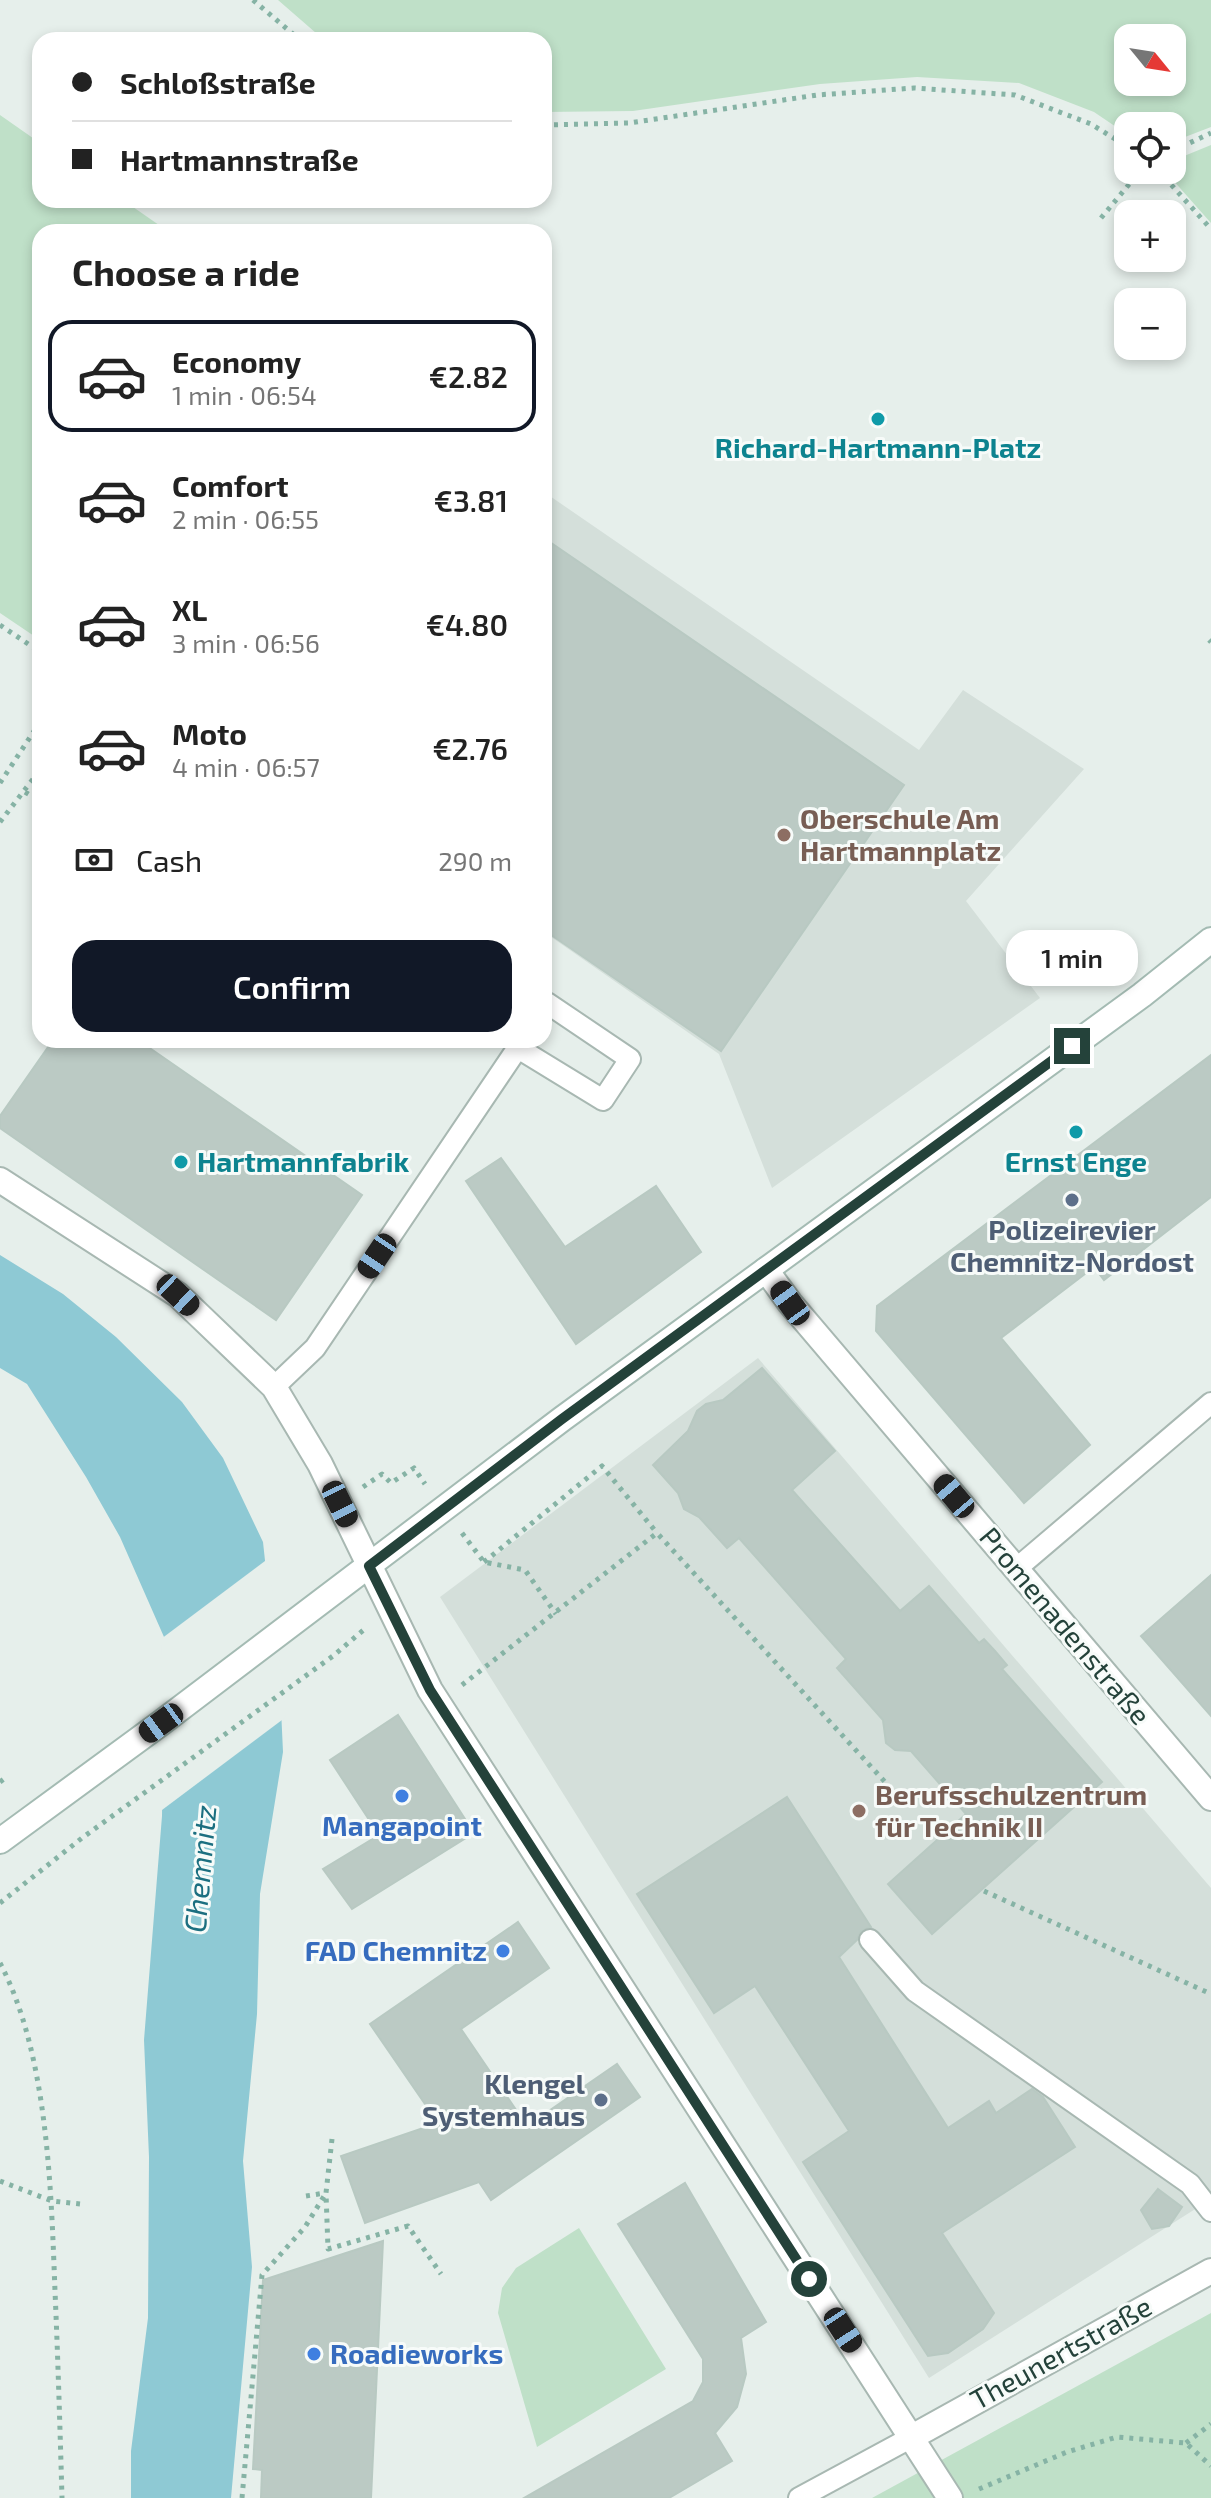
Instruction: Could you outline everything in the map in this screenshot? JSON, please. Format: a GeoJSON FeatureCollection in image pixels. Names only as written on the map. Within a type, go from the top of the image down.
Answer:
{"type":"FeatureCollection","features":[{"type":"Feature","properties":{"kind":"street"},"geometry":{"type":"LineString","coordinates":[[0,1841],[562,1419],[1130,1004],[1211,940]]}},
{"type":"Feature","properties":{"kind":"street"},"geometry":{"type":"LineString","coordinates":[[0,1180],[178,1295],[274,1387],[318,1460],[430,1690],[912,2437],[960,2495]]}},
{"type":"Feature","properties":{"kind":"street","name":"Promenadenstraße"},"geometry":{"type":"LineString","coordinates":[[766,1270],[790,1303],[1211,1798]]}},
{"type":"Feature","properties":{"kind":"street","name":"Theunertstraße"},"geometry":{"type":"LineString","coordinates":[[912,2437],[1211,2271]]}},
{"type":"Feature","properties":{"kind":"lane"},"geometry":{"type":"LineString","coordinates":[[526,1048],[603,1100],[630,1059],[552,1006]]}},
{"type":"Feature","properties":{"kind":"lane"},"geometry":{"type":"LineString","coordinates":[[274,1387],[315,1348],[517,1048]]}},
{"type":"Feature","properties":{"kind":"lane"},"geometry":{"type":"LineString","coordinates":[[1016,1569],[1211,1403]]}},
{"type":"Feature","properties":{"kind":"lane"},"geometry":{"type":"LineString","coordinates":[[870,1940],[915,1991],[1190,2184],[1211,2211]]}},
{"type":"Feature","properties":{"kind":"lane"},"geometry":{"type":"LineString","coordinates":[[799,2498],[912,2437]]}},
{"type":"Feature","properties":{"kind":"path"},"geometry":{"type":"LineString","coordinates":[[253,0],[291,32]]}},
{"type":"Feature","properties":{"kind":"path"},"geometry":{"type":"LineString","coordinates":[[552,125],[629,123],[817,95],[914,88],[1015,95],[1091,124],[1114,138]]}},
{"type":"Feature","properties":{"kind":"path"},"geometry":{"type":"LineString","coordinates":[[1186,145],[1211,133]]}},
{"type":"Feature","properties":{"kind":"path"},"geometry":{"type":"LineString","coordinates":[[1101,218],[1129,184]]}},
{"type":"Feature","properties":{"kind":"path"},"geometry":{"type":"LineString","coordinates":[[1171,184],[1211,229]]}},
{"type":"Feature","properties":{"kind":"path"},"geometry":{"type":"LineString","coordinates":[[0,625],[32,647]]}},
{"type":"Feature","properties":{"kind":"path"},"geometry":{"type":"LineString","coordinates":[[0,783],[32,734]]}},
{"type":"Feature","properties":{"kind":"path"},"geometry":{"type":"LineString","coordinates":[[0,822],[32,782]]}},
{"type":"Feature","properties":{"kind":"path"},"geometry":{"type":"LineString","coordinates":[[25,792],[32,796]]}},
{"type":"Feature","properties":{"kind":"path"},"geometry":{"type":"LineString","coordinates":[[484,1562],[602,1466],[657,1533],[897,1795]]}},
{"type":"Feature","properties":{"kind":"path"},"geometry":{"type":"LineString","coordinates":[[481,1671],[657,1533]]}},
{"type":"Feature","properties":{"kind":"path"},"geometry":{"type":"LineString","coordinates":[[0,1903],[82,1838],[333,1656]]}},
{"type":"Feature","properties":{"kind":"path"},"geometry":{"type":"LineString","coordinates":[[984,1891],[1211,1994]]}},
{"type":"Feature","properties":{"kind":"path"},"geometry":{"type":"LineString","coordinates":[[0,1963],[11,1984],[29,2042],[46,2142],[52,2201],[62,2498]]}},
{"type":"Feature","properties":{"kind":"path"},"geometry":{"type":"LineString","coordinates":[[332,2139],[326,2193],[328,2249],[408,2226],[441,2274]]}},
{"type":"Feature","properties":{"kind":"path"},"geometry":{"type":"LineString","coordinates":[[0,2181],[52,2201],[80,2204]]}},
{"type":"Feature","properties":{"kind":"path"},"geometry":{"type":"LineString","coordinates":[[306,2196],[326,2193]]}},
{"type":"Feature","properties":{"kind":"path"},"geometry":{"type":"LineString","coordinates":[[242,2498],[262,2275],[305,2227],[326,2193]]}},
{"type":"Feature","properties":{"kind":"path"},"geometry":{"type":"LineString","coordinates":[[1186,2443],[1211,2424]]}},
{"type":"Feature","properties":{"kind":"path"},"geometry":{"type":"LineString","coordinates":[[960,2495],[1067,2452],[1117,2437],[1186,2443],[1211,2466]]}},
{"type":"Feature","properties":{"kind":"shaded area","name":"Oberschule Am Hartmannplatz"},"geometry":{"type":"Polygon","coordinates":[[[552,498],[919,750],[963,690],[1084,769],[966,901],[1040,998],[772,1188],[719,1054],[552,938],[552,498]]]}},
{"type":"Feature","properties":{"kind":"shaded area","name":"Berufsschulzentrum für Technik II"},"geometry":{"type":"Polygon","coordinates":[[[758,1358],[1211,1888],[1211,2199],[929,2378],[440,1597],[758,1358]]]}},
{"type":"Feature","properties":{"kind":"green space"},"geometry":{"type":"Polygon","coordinates":[[[278,0],[1211,0],[1211,127],[1186,137],[1186,112],[1114,112],[1114,126],[1094,112],[1019,83],[917,77],[820,84],[633,111],[552,112],[552,32],[315,32],[278,0]]]}},
{"type":"Feature","properties":{"kind":"green space"},"geometry":{"type":"Polygon","coordinates":[[[0,115],[32,137],[32,208],[134,208],[158,224],[32,224],[32,635],[0,613],[0,115]]]}},
{"type":"Feature","properties":{"kind":"green space"},"geometry":{"type":"Polygon","coordinates":[[[1211,145],[1211,223],[1176,184],[1186,184],[1186,155],[1211,145]]]}},
{"type":"Feature","properties":{"kind":"green space"},"geometry":{"type":"Polygon","coordinates":[[[579,2228],[666,2369],[537,2447],[498,2313],[502,2288],[516,2268],[579,2228]]]}},
{"type":"Feature","properties":{"kind":"green space"},"geometry":{"type":"Polygon","coordinates":[[[1211,2313],[1211,2498],[872,2498],[1211,2313]]]}},
{"type":"Feature","properties":{"kind":"water","name":"Chemnitz"},"geometry":{"type":"Polygon","coordinates":[[[0,1255],[63,1294],[116,1337],[182,1402],[223,1458],[263,1542],[283,1752],[260,1894],[257,2014],[243,2161],[252,2267],[231,2498],[131,2498],[131,2451],[148,2318],[149,2157],[144,2040],[162,1816],[164,1637],[120,1537],[86,1477],[27,1384],[0,1368],[0,1255]]]}},
{"type":"Feature","properties":{"kind":"pier"},"geometry":{"type":"Polygon","coordinates":[[[269,1558],[286,1717],[162,1810],[161,1639],[269,1558]]]}},
{"type":"Feature","properties":{"kind":"building"},"geometry":{"type":"Polygon","coordinates":[[[552,543],[904,785],[721,1051],[552,935],[552,543]]]}},
{"type":"Feature","properties":{"kind":"building","name":"Hartmannfabrik"},"geometry":{"type":"Polygon","coordinates":[[[47,1048],[150,1048],[362,1195],[276,1320],[0,1128],[0,1116],[47,1048]]]}},
{"type":"Feature","properties":{"kind":"building"},"geometry":{"type":"Polygon","coordinates":[[[1211,1055],[1211,1197],[1104,1280],[1094,1267],[1001,1338],[1090,1445],[1024,1503],[876,1331],[877,1306],[1211,1055]]]}},
{"type":"Feature","properties":{"kind":"building"},"geometry":{"type":"Polygon","coordinates":[[[501,1158],[565,1247],[656,1186],[701,1252],[576,1344],[466,1181],[501,1158]]]}},
{"type":"Feature","properties":{"kind":"building"},"geometry":{"type":"Polygon","coordinates":[[[762,1368],[835,1451],[792,1490],[900,1611],[929,1586],[979,1643],[984,1639],[995,1651],[1007,1665],[1002,1669],[1102,1782],[932,1934],[888,1884],[966,1814],[911,1751],[895,1750],[886,1743],[883,1720],[837,1668],[846,1659],[739,1538],[727,1548],[699,1517],[684,1509],[678,1493],[653,1465],[688,1431],[697,1411],[706,1404],[723,1400],[762,1368]]]}},
{"type":"Feature","properties":{"kind":"building"},"geometry":{"type":"Polygon","coordinates":[[[1211,1575],[1211,1716],[1141,1636],[1211,1575]]]}},
{"type":"Feature","properties":{"kind":"building","name":"Mangapoint"},"geometry":{"type":"Polygon","coordinates":[[[398,1715],[474,1833],[352,1909],[323,1869],[379,1835],[330,1760],[398,1715]]]}},
{"type":"Feature","properties":{"kind":"building"},"geometry":{"type":"Polygon","coordinates":[[[787,1797],[871,1927],[861,1931],[857,1940],[839,1957],[948,2128],[989,2101],[996,2113],[1032,2089],[1043,2097],[1075,2147],[942,2233],[994,2313],[983,2329],[948,2353],[928,2356],[803,2162],[849,2131],[755,1986],[714,2013],[637,1894],[787,1797]]]}},
{"type":"Feature","properties":{"kind":"building"},"geometry":{"type":"Polygon","coordinates":[[[518,1922],[549,1968],[461,2029],[527,2126],[617,2064],[640,2097],[491,2200],[479,2182],[365,2223],[341,2156],[438,2123],[370,2024],[518,1922]]]}},
{"type":"Feature","properties":{"kind":"building"},"geometry":{"type":"Polygon","coordinates":[[[685,2183],[766,2322],[741,2338],[746,2374],[737,2407],[715,2433],[732,2461],[669,2498],[524,2498],[693,2401],[703,2382],[703,2359],[618,2224],[685,2183]]]}},
{"type":"Feature","properties":{"kind":"building"},"geometry":{"type":"Polygon","coordinates":[[[1158,2189],[1182,2207],[1169,2226],[1152,2229],[1141,2210],[1158,2189]]]}},
{"type":"Feature","properties":{"kind":"building"},"geometry":{"type":"Polygon","coordinates":[[[383,2241],[371,2498],[261,2498],[262,2470],[253,2469],[263,2280],[383,2241]]]}},
{"type":"Feature","properties":{"kind":"place","name":"Richard-Hartmann-Platz"},"geometry":{"type":"Point","coordinates":[878,419]}},
{"type":"Feature","properties":{"kind":"place","name":"Oberschule Am Hartmannplatz"},"geometry":{"type":"Point","coordinates":[784,835]}},
{"type":"Feature","properties":{"kind":"place","name":"Ernst Enge"},"geometry":{"type":"Point","coordinates":[1076,1132]}},
{"type":"Feature","properties":{"kind":"place","name":"Hartmannfabrik"},"geometry":{"type":"Point","coordinates":[181,1162]}},
{"type":"Feature","properties":{"kind":"place","name":"Polizeirevier Chemnitz-Nordost"},"geometry":{"type":"Point","coordinates":[1072,1200]}},
{"type":"Feature","properties":{"kind":"place","name":"Mangapoint"},"geometry":{"type":"Point","coordinates":[402,1796]}},
{"type":"Feature","properties":{"kind":"place","name":"Berufsschulzentrum für Technik II"},"geometry":{"type":"Point","coordinates":[859,1811]}},
{"type":"Feature","properties":{"kind":"place","name":"FAD Chemnitz"},"geometry":{"type":"Point","coordinates":[503,1951]}},
{"type":"Feature","properties":{"kind":"place","name":"Klengel Systemhaus"},"geometry":{"type":"Point","coordinates":[601,2100]}},
{"type":"Feature","properties":{"kind":"place","name":"Roadieworks"},"geometry":{"type":"Point","coordinates":[314,2354]}},
{"type":"Feature","properties":{"kind":"route"},"geometry":{"type":"LineString","coordinates":[[809,2279],[430,1690],[369,1566],[562,1419],[1072,1046]]}}]}
